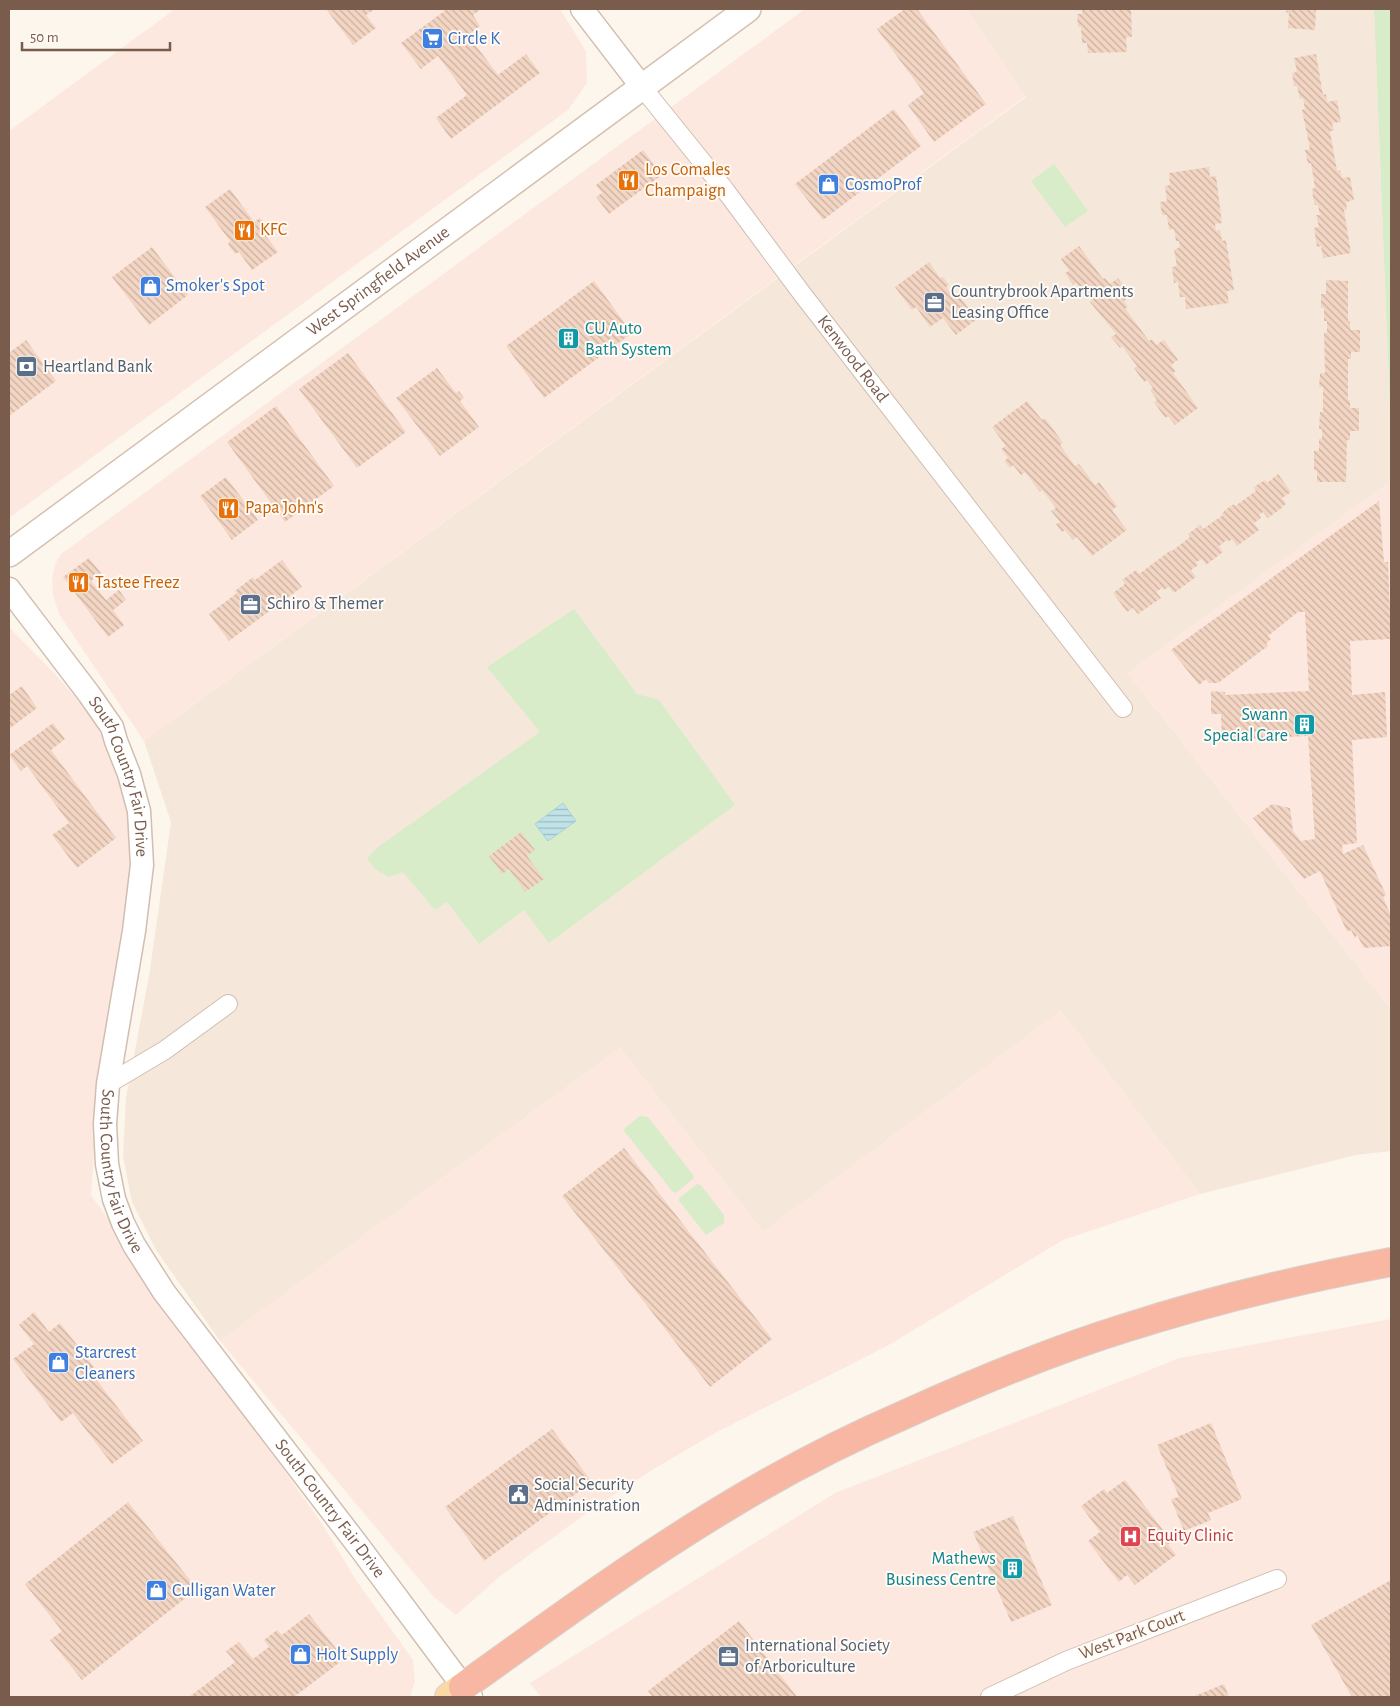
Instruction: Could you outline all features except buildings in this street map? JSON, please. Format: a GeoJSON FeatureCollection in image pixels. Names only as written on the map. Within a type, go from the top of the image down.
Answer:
{"type":"FeatureCollection","features":[{"type":"Feature","properties":{"kind":"highway"},"geometry":{"type":"LineString","coordinates":[[461,1694],[650,1554],[735,1501],[870,1430],[958,1390],[1053,1352],[1126,1328],[1244,1294],[1318,1276],[1391,1262]]}},
{"type":"Feature","properties":{"kind":"main road","name":"West Springfield Avenue"},"geometry":{"type":"LineString","coordinates":[[9,554],[748,9]]}},
{"type":"Feature","properties":{"kind":"street","name":"Kenwood Road"},"geometry":{"type":"LineString","coordinates":[[582,9],[725,190],[803,295],[1123,708]]}},
{"type":"Feature","properties":{"kind":"street","name":"South Country Fair Drive"},"geometry":{"type":"LineString","coordinates":[[9,589],[112,727],[129,774],[139,811],[142,865],[134,931],[108,1084],[105,1124],[107,1164],[114,1199],[123,1223],[134,1245],[164,1292],[360,1548],[461,1694]]}},
{"type":"Feature","properties":{"kind":"street"},"geometry":{"type":"LineString","coordinates":[[108,1084],[165,1050],[228,1004]]}},
{"type":"Feature","properties":{"kind":"street","name":"West Park Court"},"geometry":{"type":"LineString","coordinates":[[990,1697],[1066,1661],[1277,1579]]}},
{"type":"Feature","properties":{"kind":"shaded area"},"geometry":{"type":"Polygon","coordinates":[[[175,9],[560,9],[586,51],[587,83],[568,110],[9,518],[9,131],[175,9]]]}},
{"type":"Feature","properties":{"kind":"shaded area"},"geometry":{"type":"Polygon","coordinates":[[[805,9],[967,9],[1026,96],[144,741],[59,614],[53,595],[52,579],[55,564],[61,554],[805,9]]]}},
{"type":"Feature","properties":{"kind":"shaded area"},"geometry":{"type":"Polygon","coordinates":[[[967,9],[1374,9],[1391,436],[1391,481],[1128,673],[1391,1009],[1391,1151],[1356,1155],[1200,1194],[1061,1011],[763,1232],[620,1048],[220,1341],[156,1250],[132,1202],[123,1156],[126,1098],[149,976],[171,822],[144,741],[1026,97],[967,9]]]}},
{"type":"Feature","properties":{"kind":"shaded area"},"geometry":{"type":"Polygon","coordinates":[[[1391,481],[1391,1009],[1128,673],[1391,481]]]}},
{"type":"Feature","properties":{"kind":"shaded area"},"geometry":{"type":"Polygon","coordinates":[[[9,627],[55,674],[90,714],[117,764],[132,832],[128,906],[100,1067],[91,1195],[322,1524],[358,1583],[413,1660],[415,1681],[410,1697],[9,1697],[9,627]]]}},
{"type":"Feature","properties":{"kind":"shaded area"},"geometry":{"type":"Polygon","coordinates":[[[1061,1011],[1200,1194],[1063,1240],[887,1346],[715,1433],[652,1470],[588,1512],[499,1577],[456,1615],[433,1596],[220,1341],[620,1048],[763,1232],[1061,1011]]]}},
{"type":"Feature","properties":{"kind":"shaded area"},"geometry":{"type":"Polygon","coordinates":[[[1391,1319],[1391,1697],[541,1697],[530,1683],[835,1493],[1180,1358],[1391,1319]]]}},
{"type":"Feature","properties":{"kind":"green space"},"geometry":{"type":"Polygon","coordinates":[[[1374,9],[1391,9],[1391,436],[1374,9]]]}},
{"type":"Feature","properties":{"kind":"green space"},"geometry":{"type":"Polygon","coordinates":[[[1054,164],[1088,211],[1065,227],[1031,181],[1054,164]]]}},
{"type":"Feature","properties":{"kind":"green space"},"geometry":{"type":"Polygon","coordinates":[[[574,609],[637,694],[659,700],[735,805],[549,943],[524,910],[479,944],[447,902],[435,910],[403,872],[389,877],[375,869],[367,858],[378,847],[540,732],[487,667],[574,609]]]}},
{"type":"Feature","properties":{"kind":"green space"},"geometry":{"type":"Polygon","coordinates":[[[640,1116],[648,1117],[694,1176],[676,1193],[673,1192],[624,1131],[625,1128],[640,1116]]]}},
{"type":"Feature","properties":{"kind":"green space"},"geometry":{"type":"Polygon","coordinates":[[[697,1184],[701,1185],[724,1215],[724,1223],[706,1235],[679,1201],[679,1198],[697,1184]]]}},
{"type":"Feature","properties":{"kind":"water"},"geometry":{"type":"Polygon","coordinates":[[[563,803],[576,821],[548,841],[535,824],[563,803]]]}},
{"type":"Feature","properties":{"kind":"place","name":"Circle K"},"geometry":{"type":"Point","coordinates":[432,39]}},
{"type":"Feature","properties":{"kind":"place","name":"Los Comales Champaign"},"geometry":{"type":"Point","coordinates":[629,180]}},
{"type":"Feature","properties":{"kind":"place","name":"CosmoProf"},"geometry":{"type":"Point","coordinates":[829,185]}},
{"type":"Feature","properties":{"kind":"place","name":"KFC"},"geometry":{"type":"Point","coordinates":[244,230]}},
{"type":"Feature","properties":{"kind":"place","name":"Smoker's Spot"},"geometry":{"type":"Point","coordinates":[150,286]}},
{"type":"Feature","properties":{"kind":"place","name":"Countrybrook Apartments Leasing Office"},"geometry":{"type":"Point","coordinates":[935,302]}},
{"type":"Feature","properties":{"kind":"place","name":"CU Auto Bath System"},"geometry":{"type":"Point","coordinates":[569,339]}},
{"type":"Feature","properties":{"kind":"place","name":"Heartland Bank"},"geometry":{"type":"Point","coordinates":[27,367]}},
{"type":"Feature","properties":{"kind":"place","name":"Papa John's"},"geometry":{"type":"Point","coordinates":[229,508]}},
{"type":"Feature","properties":{"kind":"place","name":"Tastee Freez"},"geometry":{"type":"Point","coordinates":[79,583]}},
{"type":"Feature","properties":{"kind":"place","name":"Schiro & Themer"},"geometry":{"type":"Point","coordinates":[251,604]}},
{"type":"Feature","properties":{"kind":"place","name":"Swann Special Care"},"geometry":{"type":"Point","coordinates":[1304,725]}},
{"type":"Feature","properties":{"kind":"place","name":"Starcrest Cleaners"},"geometry":{"type":"Point","coordinates":[59,1363]}},
{"type":"Feature","properties":{"kind":"place","name":"Social Security Administration"},"geometry":{"type":"Point","coordinates":[518,1495]}},
{"type":"Feature","properties":{"kind":"place","name":"Equity Clinic"},"geometry":{"type":"Point","coordinates":[1131,1536]}},
{"type":"Feature","properties":{"kind":"place","name":"Mathews Business Centre"},"geometry":{"type":"Point","coordinates":[1012,1569]}},
{"type":"Feature","properties":{"kind":"place","name":"Culligan Water"},"geometry":{"type":"Point","coordinates":[156,1591]}},
{"type":"Feature","properties":{"kind":"place","name":"Holt Supply"},"geometry":{"type":"Point","coordinates":[300,1655]}},
{"type":"Feature","properties":{"kind":"place","name":"International Society of Arboriculture"},"geometry":{"type":"Point","coordinates":[729,1656]}}]}
